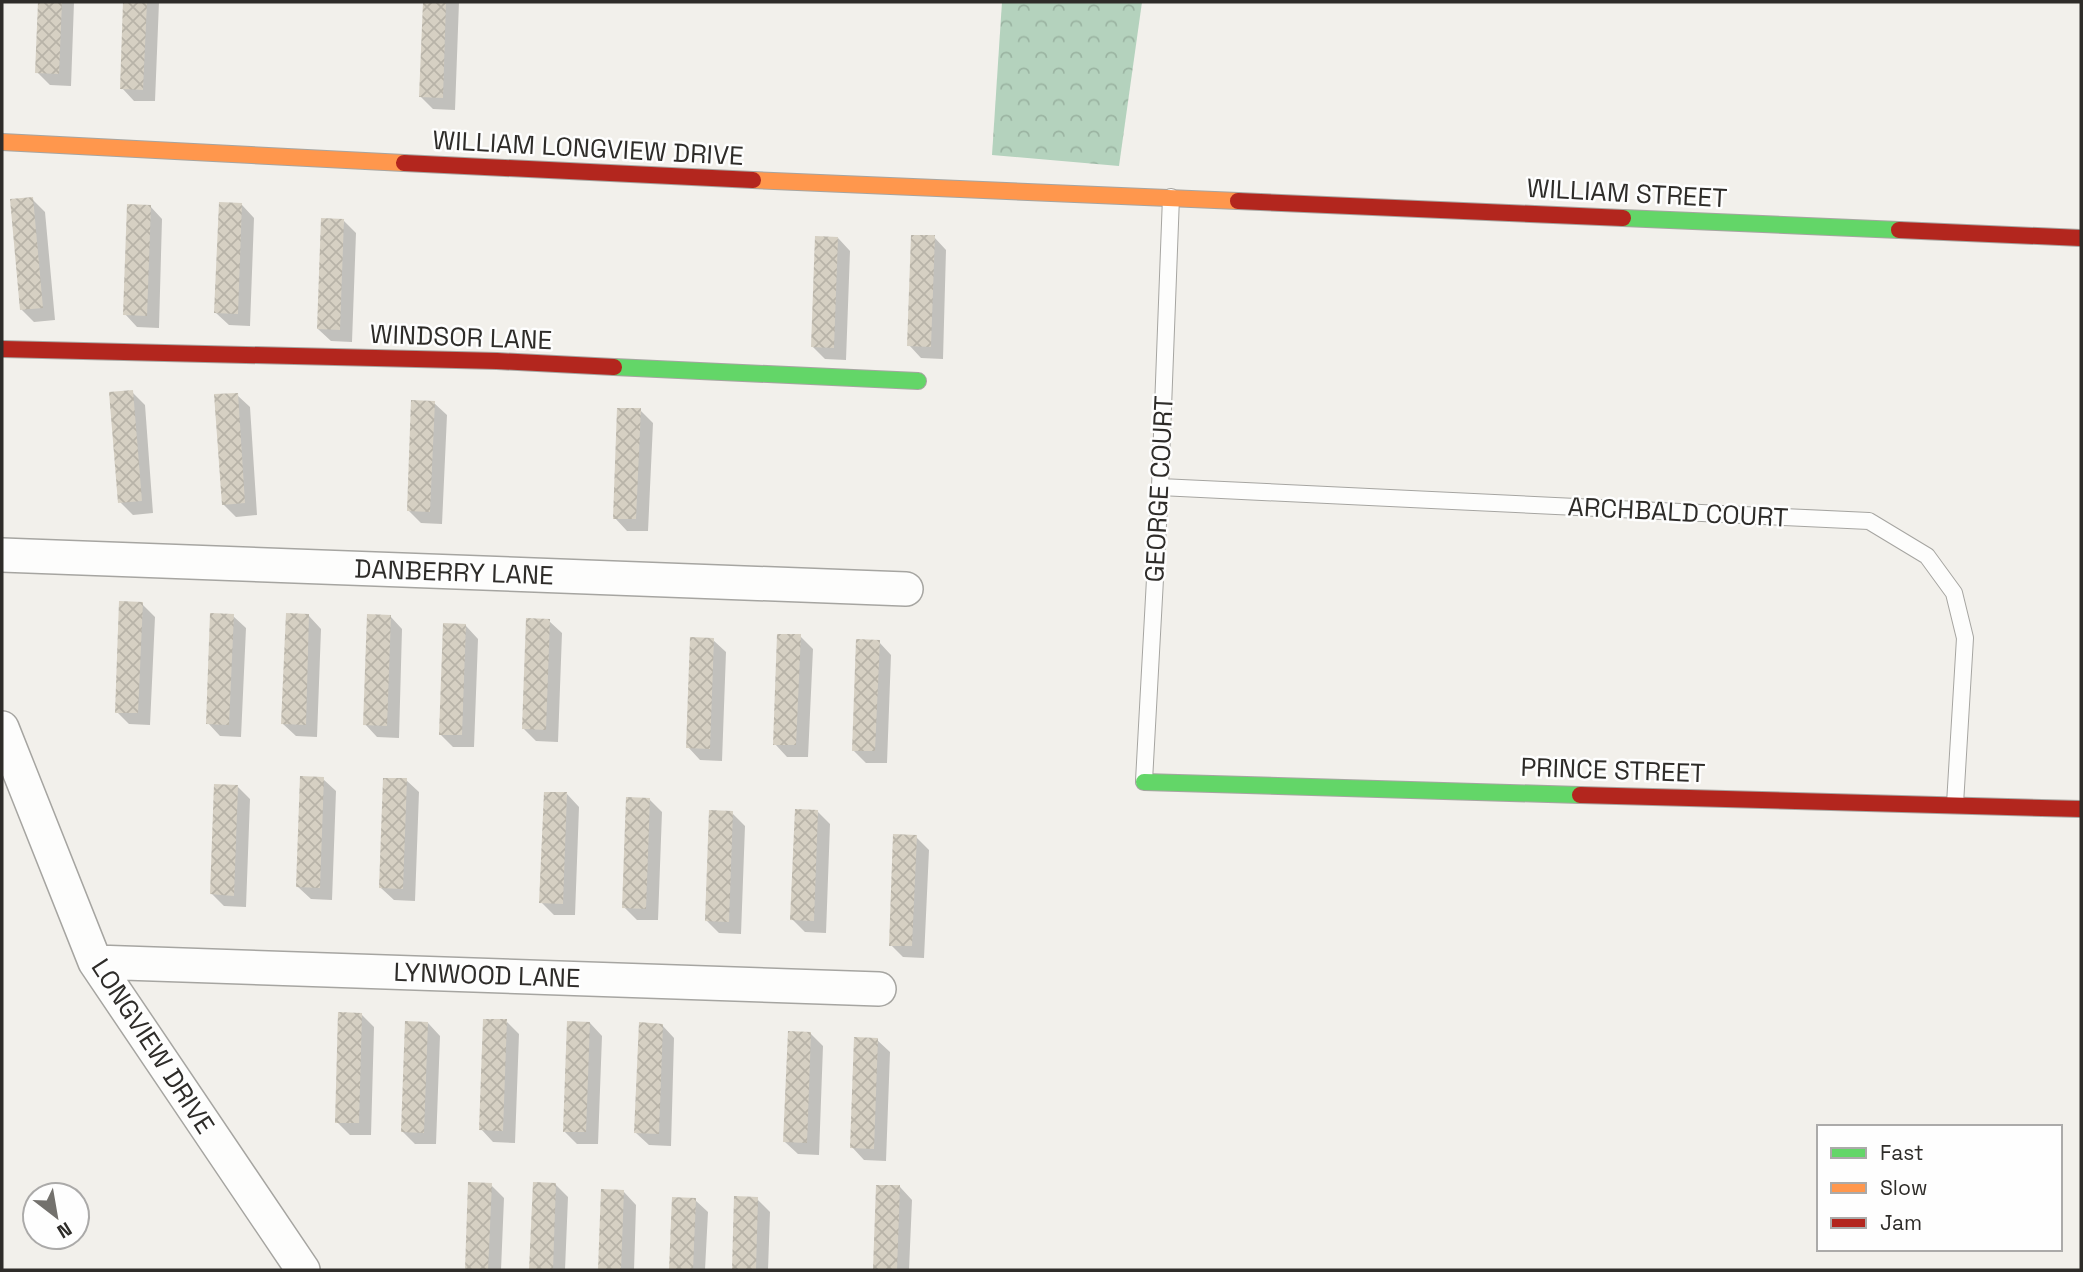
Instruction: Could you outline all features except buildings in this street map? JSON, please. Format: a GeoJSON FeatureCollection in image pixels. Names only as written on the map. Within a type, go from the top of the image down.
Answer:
{"type":"FeatureCollection","features":[{"type":"Feature","properties":{"kind":"street","name":"WILLIAM LONGVIEW DRIVE"},"geometry":{"type":"LineString","coordinates":[[2,142],[522,170],[1171,197]]}},
{"type":"Feature","properties":{"kind":"street","name":"WILLIAM STREET"},"geometry":{"type":"LineString","coordinates":[[1171,197],[2081,238]]}},
{"type":"Feature","properties":{"kind":"street","name":"WINDSOR LANE"},"geometry":{"type":"LineString","coordinates":[[2,349],[497,361],[918,382]]}},
{"type":"Feature","properties":{"kind":"street","name":"DANBERRY LANE"},"geometry":{"type":"LineString","coordinates":[[2,555],[906,589]]}},
{"type":"Feature","properties":{"kind":"street","name":"LONGVIEW DRIVE"},"geometry":{"type":"LineString","coordinates":[[2,728],[95,962],[303,1270]]}},
{"type":"Feature","properties":{"kind":"street","name":"PRINCE STREET"},"geometry":{"type":"LineString","coordinates":[[1144,782],[2080,805]]}},
{"type":"Feature","properties":{"kind":"street","name":"LYNWOOD LANE"},"geometry":{"type":"LineString","coordinates":[[95,962],[878,989]]}},
{"type":"Feature","properties":{"kind":"lane","name":"GEORGE COURT"},"geometry":{"type":"LineString","coordinates":[[1144,782],[1160,487],[1171,197]]}},
{"type":"Feature","properties":{"kind":"lane","name":"ARCHBALD COURT"},"geometry":{"type":"LineString","coordinates":[[1160,487],[1870,521],[1927,556],[1954,593],[1965,638],[1955,804]]}},
{"type":"Feature","properties":{"kind":"green space"},"geometry":{"type":"Polygon","coordinates":[[[1002,2],[1142,2],[1119,166],[992,155],[1002,2]]]}},
{"type":"Feature","properties":{"kind":"traffic: fast"},"geometry":{"type":"LineString","coordinates":[[1623,218],[1899,230]]}},
{"type":"Feature","properties":{"kind":"traffic: fast"},"geometry":{"type":"LineString","coordinates":[[614,367],[918,381]]}},
{"type":"Feature","properties":{"kind":"traffic: fast"},"geometry":{"type":"LineString","coordinates":[[1144,782],[1580,795]]}},
{"type":"Feature","properties":{"kind":"traffic: slow"},"geometry":{"type":"LineString","coordinates":[[2,142],[404,163]]}},
{"type":"Feature","properties":{"kind":"traffic: slow"},"geometry":{"type":"LineString","coordinates":[[753,180],[1238,201]]}},
{"type":"Feature","properties":{"kind":"traffic: jam"},"geometry":{"type":"LineString","coordinates":[[404,163],[753,180]]}},
{"type":"Feature","properties":{"kind":"traffic: jam"},"geometry":{"type":"LineString","coordinates":[[1238,201],[1623,218]]}},
{"type":"Feature","properties":{"kind":"traffic: jam"},"geometry":{"type":"LineString","coordinates":[[1899,230],[2081,238]]}},
{"type":"Feature","properties":{"kind":"traffic: jam"},"geometry":{"type":"LineString","coordinates":[[2,349],[497,361],[614,367]]}},
{"type":"Feature","properties":{"kind":"traffic: jam"},"geometry":{"type":"LineString","coordinates":[[1580,795],[2081,809]]}}]}
